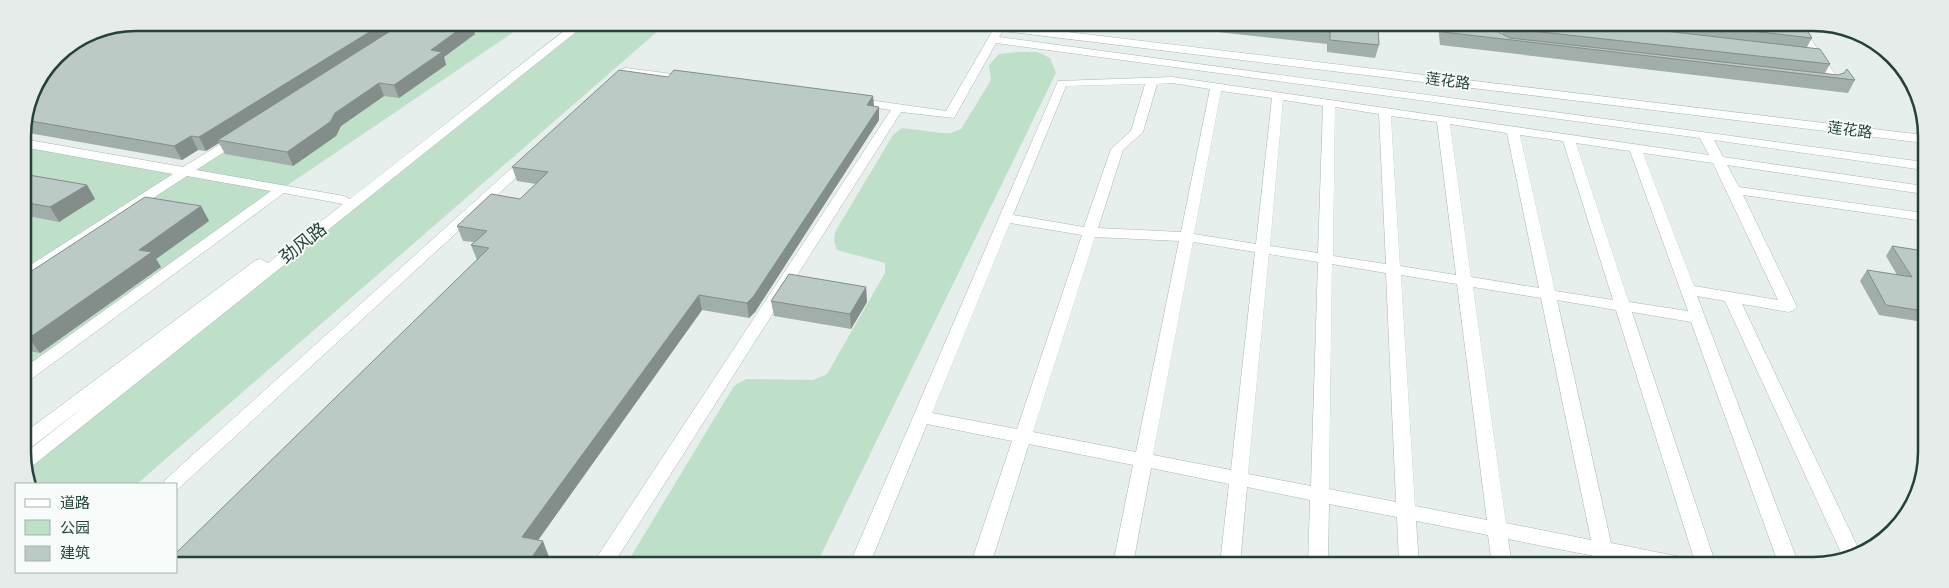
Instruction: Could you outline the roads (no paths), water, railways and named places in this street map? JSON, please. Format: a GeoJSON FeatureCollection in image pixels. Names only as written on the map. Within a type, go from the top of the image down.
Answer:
{"type":"FeatureCollection","features":[{"type":"Feature","properties":{"kind":"street","name":"劲风路"},"geometry":{"type":"LineString","coordinates":[[31,438],[344,200],[558,31]]}},
{"type":"Feature","properties":{"kind":"street","name":"劲风路"},"geometry":{"type":"LineString","coordinates":[[31,457],[572,31]]}},
{"type":"Feature","properties":{"kind":"street"},"geometry":{"type":"LineString","coordinates":[[840,100],[950,115],[997,31]]}},
{"type":"Feature","properties":{"kind":"street","name":"莲花路"},"geometry":{"type":"LineString","coordinates":[[1024,31],[1918,137]]}},
{"type":"Feature","properties":{"kind":"street"},"geometry":{"type":"LineString","coordinates":[[1785,31],[1805,38],[1813,56],[1833,80],[1831,83],[1812,82]]}},
{"type":"Feature","properties":{"kind":"street"},"geometry":{"type":"LineString","coordinates":[[993,39],[1918,164]]}},
{"type":"Feature","properties":{"kind":"street"},"geometry":{"type":"LineString","coordinates":[[604,91],[626,71],[704,81]]}},
{"type":"Feature","properties":{"kind":"street"},"geometry":{"type":"LineString","coordinates":[[863,557],[1062,83],[1172,80],[1918,189]]}},
{"type":"Feature","properties":{"kind":"street"},"geometry":{"type":"LineString","coordinates":[[983,557],[1116,149],[1137,132],[1152,81]]}},
{"type":"Feature","properties":{"kind":"street"},"geometry":{"type":"LineString","coordinates":[[1124,557],[1216,87]]}},
{"type":"Feature","properties":{"kind":"street"},"geometry":{"type":"LineString","coordinates":[[1231,557],[1278,96]]}},
{"type":"Feature","properties":{"kind":"street"},"geometry":{"type":"LineString","coordinates":[[1318,557],[1329,104]]}},
{"type":"Feature","properties":{"kind":"street"},"geometry":{"type":"LineString","coordinates":[[607,557],[898,108]]}},
{"type":"Feature","properties":{"kind":"street"},"geometry":{"type":"LineString","coordinates":[[1385,112],[1409,557]]}},
{"type":"Feature","properties":{"kind":"street"},"geometry":{"type":"LineString","coordinates":[[1443,120],[1501,557]]}},
{"type":"Feature","properties":{"kind":"street"},"geometry":{"type":"LineString","coordinates":[[31,271],[251,129]]}},
{"type":"Feature","properties":{"kind":"street"},"geometry":{"type":"LineString","coordinates":[[921,417],[1498,529],[1604,557],[1513,130]]}},
{"type":"Feature","properties":{"kind":"street"},"geometry":{"type":"LineString","coordinates":[[1687,290],[1789,307],[1734,190],[1705,135]]}},
{"type":"Feature","properties":{"kind":"street"},"geometry":{"type":"LineString","coordinates":[[1568,138],[1703,557]]}},
{"type":"Feature","properties":{"kind":"street"},"geometry":{"type":"LineString","coordinates":[[31,144],[344,200]]}},
{"type":"Feature","properties":{"kind":"street"},"geometry":{"type":"LineString","coordinates":[[1635,148],[1786,557]]}},
{"type":"Feature","properties":{"kind":"street"},"geometry":{"type":"LineString","coordinates":[[173,483],[538,151]]}},
{"type":"Feature","properties":{"kind":"street"},"geometry":{"type":"LineString","coordinates":[[31,371],[282,189]]}},
{"type":"Feature","properties":{"kind":"street"},"geometry":{"type":"LineString","coordinates":[[1734,190],[1918,216]]}},
{"type":"Feature","properties":{"kind":"street"},"geometry":{"type":"LineString","coordinates":[[1005,218],[1090,232],[1187,236],[1698,318]]}},
{"type":"Feature","properties":{"kind":"street"},"geometry":{"type":"LineString","coordinates":[[1731,297],[1850,550]]}}]}
